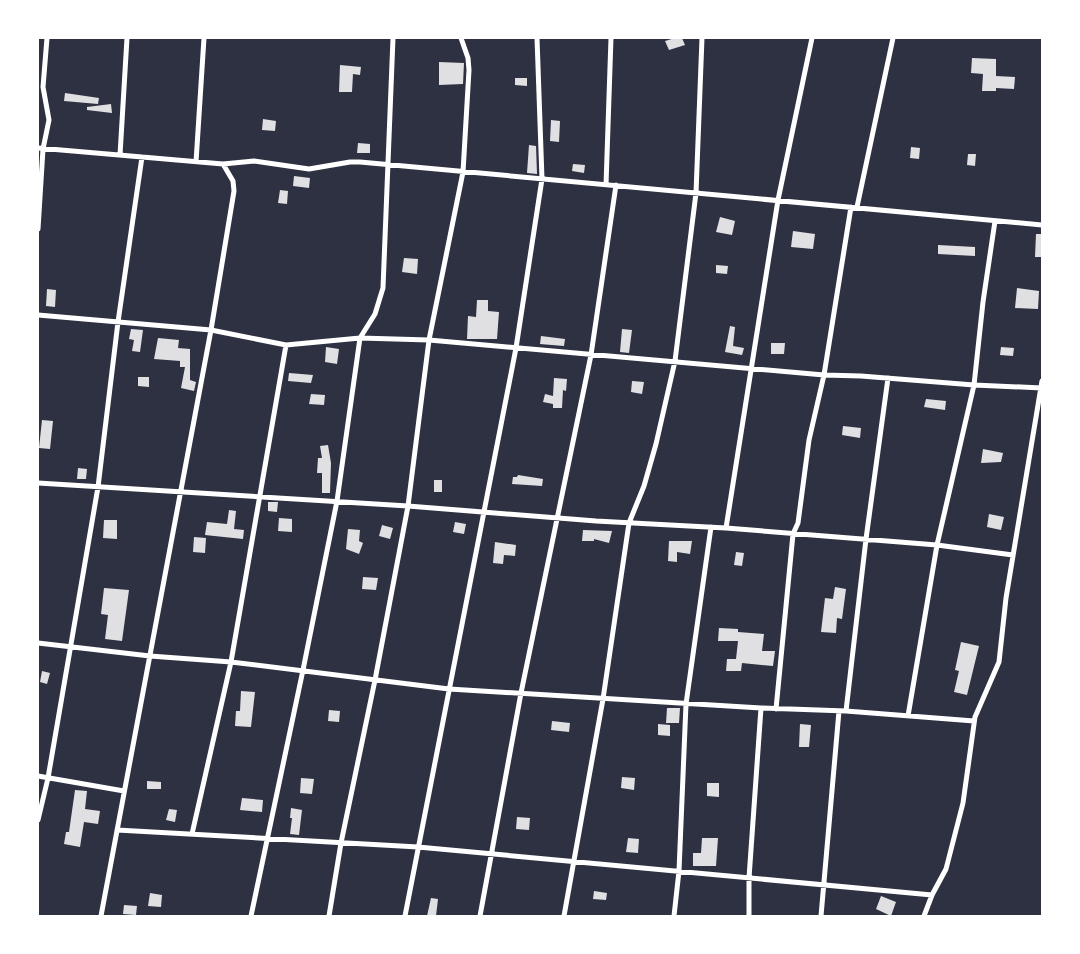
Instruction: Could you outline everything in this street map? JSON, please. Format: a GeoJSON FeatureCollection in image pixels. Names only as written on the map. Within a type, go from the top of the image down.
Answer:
{"type":"FeatureCollection","features":[{"type":"Feature","properties":{"kind":"street"},"geometry":{"type":"LineString","coordinates":[[38,229],[40,148],[49,120],[43,87],[47,38]]}},
{"type":"Feature","properties":{"kind":"street"},"geometry":{"type":"LineString","coordinates":[[120,155],[127,38]]}},
{"type":"Feature","properties":{"kind":"street"},"geometry":{"type":"LineString","coordinates":[[196,162],[204,38]]}},
{"type":"Feature","properties":{"kind":"street"},"geometry":{"type":"LineString","coordinates":[[251,916],[304,670],[336,501],[360,338],[375,314],[383,288],[393,38]]}},
{"type":"Feature","properties":{"kind":"street"},"geometry":{"type":"LineString","coordinates":[[329,916],[341,843],[408,506],[429,340],[463,172],[469,70],[468,58],[461,38]]}},
{"type":"Feature","properties":{"kind":"street"},"geometry":{"type":"LineString","coordinates":[[405,916],[516,348],[542,179],[537,38]]}},
{"type":"Feature","properties":{"kind":"street"},"geometry":{"type":"LineString","coordinates":[[606,185],[612,38]]}},
{"type":"Feature","properties":{"kind":"street"},"geometry":{"type":"LineString","coordinates":[[564,916],[603,699],[629,523],[644,486],[656,444],[675,361],[696,193],[702,38]]}},
{"type":"Feature","properties":{"kind":"street"},"geometry":{"type":"LineString","coordinates":[[726,528],[778,200],[812,38]]}},
{"type":"Feature","properties":{"kind":"street"},"geometry":{"type":"LineString","coordinates":[[857,207],[892,38]]}},
{"type":"Feature","properties":{"kind":"street"},"geometry":{"type":"LineString","coordinates":[[40,148],[223,164],[254,161],[309,169],[350,162],[1042,224]]}},
{"type":"Feature","properties":{"kind":"street"},"geometry":{"type":"LineString","coordinates":[[38,820],[48,778],[98,488],[118,322],[142,157]]}},
{"type":"Feature","properties":{"kind":"street"},"geometry":{"type":"LineString","coordinates":[[101,916],[211,330],[234,191],[233,181],[223,164]]}},
{"type":"Feature","properties":{"kind":"street"},"geometry":{"type":"LineString","coordinates":[[480,916],[521,693],[591,355],[616,185]]}},
{"type":"Feature","properties":{"kind":"street"},"geometry":{"type":"LineString","coordinates":[[776,709],[793,534],[798,523],[810,440],[824,375],[851,207]]}},
{"type":"Feature","properties":{"kind":"street"},"geometry":{"type":"LineString","coordinates":[[908,716],[937,546],[974,386],[983,302],[995,221]]}},
{"type":"Feature","properties":{"kind":"street"},"geometry":{"type":"LineString","coordinates":[[38,315],[211,330],[286,345],[360,338],[429,340],[824,375],[888,378],[974,386],[1042,388]]}},
{"type":"Feature","properties":{"kind":"street"},"geometry":{"type":"LineString","coordinates":[[192,834],[231,662],[286,345]]}},
{"type":"Feature","properties":{"kind":"street"},"geometry":{"type":"LineString","coordinates":[[846,711],[866,539],[888,378]]}},
{"type":"Feature","properties":{"kind":"street"},"geometry":{"type":"LineString","coordinates":[[924,916],[932,895],[946,869],[963,803],[977,709],[996,672],[999,662],[1006,598],[1042,381]]}},
{"type":"Feature","properties":{"kind":"street"},"geometry":{"type":"LineString","coordinates":[[38,483],[726,528],[866,539],[1013,555]]}},
{"type":"Feature","properties":{"kind":"street"},"geometry":{"type":"LineString","coordinates":[[674,916],[679,871],[686,704],[711,527]]}},
{"type":"Feature","properties":{"kind":"street"},"geometry":{"type":"LineString","coordinates":[[38,643],[150,656],[231,662],[449,688],[686,704],[846,711],[974,721]]}},
{"type":"Feature","properties":{"kind":"street"},"geometry":{"type":"LineString","coordinates":[[749,916],[749,878],[761,708]]}},
{"type":"Feature","properties":{"kind":"street"},"geometry":{"type":"LineString","coordinates":[[822,916],[839,711]]}},
{"type":"Feature","properties":{"kind":"street"},"geometry":{"type":"LineString","coordinates":[[38,776],[124,791]]}},
{"type":"Feature","properties":{"kind":"street"},"geometry":{"type":"LineString","coordinates":[[117,830],[418,846],[932,895]]}},
{"type":"Feature","properties":{"kind":"building"},"geometry":{"type":"Polygon","coordinates":[[[682,38],[685,45],[669,50],[665,41],[682,38]]]}},
{"type":"Feature","properties":{"kind":"building"},"geometry":{"type":"Polygon","coordinates":[[[972,58],[996,59],[996,76],[1015,77],[1014,89],[996,88],[996,91],[982,91],[983,74],[971,73],[972,58]]]}},
{"type":"Feature","properties":{"kind":"building"},"geometry":{"type":"Polygon","coordinates":[[[439,62],[464,63],[463,84],[439,85],[439,62]]]}},
{"type":"Feature","properties":{"kind":"building"},"geometry":{"type":"Polygon","coordinates":[[[340,65],[361,67],[360,75],[353,74],[352,92],[339,92],[340,65]]]}},
{"type":"Feature","properties":{"kind":"building"},"geometry":{"type":"Polygon","coordinates":[[[515,78],[527,78],[527,86],[515,85],[515,78]]]}},
{"type":"Feature","properties":{"kind":"building"},"geometry":{"type":"Polygon","coordinates":[[[65,93],[99,98],[98,104],[64,101],[65,93]]]}},
{"type":"Feature","properties":{"kind":"building"},"geometry":{"type":"Polygon","coordinates":[[[111,104],[112,113],[87,110],[87,107],[111,104]]]}},
{"type":"Feature","properties":{"kind":"building"},"geometry":{"type":"Polygon","coordinates":[[[263,119],[276,121],[275,131],[262,130],[263,119]]]}},
{"type":"Feature","properties":{"kind":"building"},"geometry":{"type":"Polygon","coordinates":[[[551,120],[560,121],[559,142],[550,141],[551,120]]]}},
{"type":"Feature","properties":{"kind":"building"},"geometry":{"type":"Polygon","coordinates":[[[358,143],[370,144],[370,153],[357,153],[358,143]]]}},
{"type":"Feature","properties":{"kind":"building"},"geometry":{"type":"Polygon","coordinates":[[[529,145],[536,146],[537,174],[527,173],[529,145]]]}},
{"type":"Feature","properties":{"kind":"building"},"geometry":{"type":"Polygon","coordinates":[[[911,147],[920,148],[919,159],[910,158],[911,147]]]}},
{"type":"Feature","properties":{"kind":"building"},"geometry":{"type":"Polygon","coordinates":[[[968,154],[976,154],[975,166],[967,165],[968,154]]]}},
{"type":"Feature","properties":{"kind":"building"},"geometry":{"type":"Polygon","coordinates":[[[573,164],[585,165],[584,173],[572,171],[573,164]]]}},
{"type":"Feature","properties":{"kind":"building"},"geometry":{"type":"Polygon","coordinates":[[[294,176],[310,178],[309,188],[293,186],[294,176]]]}},
{"type":"Feature","properties":{"kind":"building"},"geometry":{"type":"Polygon","coordinates":[[[280,190],[288,191],[287,204],[278,203],[280,190]]]}},
{"type":"Feature","properties":{"kind":"building"},"geometry":{"type":"Polygon","coordinates":[[[720,217],[735,221],[732,235],[716,232],[720,217]]]}},
{"type":"Feature","properties":{"kind":"building"},"geometry":{"type":"Polygon","coordinates":[[[793,231],[815,234],[813,249],[791,247],[793,231]]]}},
{"type":"Feature","properties":{"kind":"building"},"geometry":{"type":"Polygon","coordinates":[[[1036,234],[1042,234],[1042,257],[1035,257],[1036,234]]]}},
{"type":"Feature","properties":{"kind":"building"},"geometry":{"type":"Polygon","coordinates":[[[938,245],[975,247],[975,256],[938,254],[938,245]]]}},
{"type":"Feature","properties":{"kind":"building"},"geometry":{"type":"Polygon","coordinates":[[[404,258],[418,259],[417,274],[402,272],[404,258]]]}},
{"type":"Feature","properties":{"kind":"building"},"geometry":{"type":"Polygon","coordinates":[[[716,265],[728,266],[727,274],[716,273],[716,265]]]}},
{"type":"Feature","properties":{"kind":"building"},"geometry":{"type":"Polygon","coordinates":[[[1017,288],[1039,291],[1038,309],[1015,308],[1017,288]]]}},
{"type":"Feature","properties":{"kind":"building"},"geometry":{"type":"Polygon","coordinates":[[[47,289],[56,290],[55,307],[46,306],[47,289]]]}},
{"type":"Feature","properties":{"kind":"building"},"geometry":{"type":"Polygon","coordinates":[[[477,300],[488,300],[488,311],[499,312],[497,339],[467,339],[468,316],[476,317],[477,300]]]}},
{"type":"Feature","properties":{"kind":"building"},"geometry":{"type":"Polygon","coordinates":[[[730,326],[735,327],[733,346],[744,348],[742,355],[725,352],[730,326]]]}},
{"type":"Feature","properties":{"kind":"building"},"geometry":{"type":"Polygon","coordinates":[[[131,329],[143,330],[140,352],[132,351],[134,340],[129,339],[131,329]]]}},
{"type":"Feature","properties":{"kind":"building"},"geometry":{"type":"Polygon","coordinates":[[[622,329],[632,330],[629,353],[620,352],[622,329]]]}},
{"type":"Feature","properties":{"kind":"building"},"geometry":{"type":"Polygon","coordinates":[[[541,336],[565,339],[564,346],[540,344],[541,336]]]}},
{"type":"Feature","properties":{"kind":"building"},"geometry":{"type":"Polygon","coordinates":[[[158,338],[179,340],[178,348],[190,349],[190,380],[196,382],[194,391],[181,388],[185,367],[180,367],[180,361],[154,359],[158,338]]]}},
{"type":"Feature","properties":{"kind":"building"},"geometry":{"type":"Polygon","coordinates":[[[771,343],[785,343],[784,354],[771,354],[771,343]]]}},
{"type":"Feature","properties":{"kind":"building"},"geometry":{"type":"Polygon","coordinates":[[[326,347],[339,349],[337,364],[325,362],[326,347]]]}},
{"type":"Feature","properties":{"kind":"building"},"geometry":{"type":"Polygon","coordinates":[[[1001,347],[1014,348],[1013,356],[1000,355],[1001,347]]]}},
{"type":"Feature","properties":{"kind":"building"},"geometry":{"type":"Polygon","coordinates":[[[289,373],[313,375],[311,383],[288,381],[289,373]]]}},
{"type":"Feature","properties":{"kind":"building"},"geometry":{"type":"Polygon","coordinates":[[[138,377],[149,377],[149,387],[138,386],[138,377]]]}},
{"type":"Feature","properties":{"kind":"building"},"geometry":{"type":"Polygon","coordinates":[[[554,378],[567,379],[566,391],[563,390],[562,408],[553,408],[553,404],[543,402],[545,394],[553,396],[554,378]]]}},
{"type":"Feature","properties":{"kind":"building"},"geometry":{"type":"Polygon","coordinates":[[[632,381],[644,382],[642,394],[631,392],[632,381]]]}},
{"type":"Feature","properties":{"kind":"building"},"geometry":{"type":"Polygon","coordinates":[[[311,394],[325,395],[324,405],[309,404],[311,394]]]}},
{"type":"Feature","properties":{"kind":"building"},"geometry":{"type":"Polygon","coordinates":[[[926,399],[946,401],[945,410],[924,407],[926,399]]]}},
{"type":"Feature","properties":{"kind":"building"},"geometry":{"type":"Polygon","coordinates":[[[42,420],[53,421],[50,449],[39,448],[42,420]]]}},
{"type":"Feature","properties":{"kind":"building"},"geometry":{"type":"Polygon","coordinates":[[[843,426],[861,428],[860,438],[842,435],[843,426]]]}},
{"type":"Feature","properties":{"kind":"building"},"geometry":{"type":"Polygon","coordinates":[[[328,445],[331,463],[330,493],[322,493],[322,473],[317,473],[318,458],[322,458],[320,446],[328,445]]]}},
{"type":"Feature","properties":{"kind":"building"},"geometry":{"type":"Polygon","coordinates":[[[983,449],[1003,453],[1001,462],[981,463],[983,449]]]}},
{"type":"Feature","properties":{"kind":"building"},"geometry":{"type":"Polygon","coordinates":[[[78,468],[87,469],[86,479],[77,479],[78,468]]]}},
{"type":"Feature","properties":{"kind":"building"},"geometry":{"type":"Polygon","coordinates":[[[518,475],[543,479],[542,486],[512,484],[513,477],[518,475]]]}},
{"type":"Feature","properties":{"kind":"building"},"geometry":{"type":"Polygon","coordinates":[[[434,480],[442,480],[442,492],[434,492],[434,480]]]}},
{"type":"Feature","properties":{"kind":"building"},"geometry":{"type":"Polygon","coordinates":[[[268,502],[278,502],[277,512],[268,511],[268,502]]]}},
{"type":"Feature","properties":{"kind":"building"},"geometry":{"type":"Polygon","coordinates":[[[229,510],[236,511],[234,529],[244,530],[243,539],[205,535],[207,522],[227,524],[229,510]]]}},
{"type":"Feature","properties":{"kind":"building"},"geometry":{"type":"Polygon","coordinates":[[[989,514],[1004,517],[1001,530],[987,527],[989,514]]]}},
{"type":"Feature","properties":{"kind":"building"},"geometry":{"type":"Polygon","coordinates":[[[279,518],[292,519],[292,532],[278,531],[279,518]]]}},
{"type":"Feature","properties":{"kind":"building"},"geometry":{"type":"Polygon","coordinates":[[[104,520],[117,520],[117,539],[103,538],[104,520]]]}},
{"type":"Feature","properties":{"kind":"building"},"geometry":{"type":"Polygon","coordinates":[[[455,522],[466,524],[464,534],[453,532],[455,522]]]}},
{"type":"Feature","properties":{"kind":"building"},"geometry":{"type":"Polygon","coordinates":[[[382,525],[393,528],[390,539],[379,536],[382,525]]]}},
{"type":"Feature","properties":{"kind":"building"},"geometry":{"type":"Polygon","coordinates":[[[348,529],[360,530],[359,541],[363,543],[359,554],[346,549],[348,529]]]}},
{"type":"Feature","properties":{"kind":"building"},"geometry":{"type":"Polygon","coordinates":[[[583,530],[612,531],[609,543],[594,539],[594,541],[582,541],[583,530]]]}},
{"type":"Feature","properties":{"kind":"building"},"geometry":{"type":"Polygon","coordinates":[[[194,537],[206,538],[205,553],[193,552],[194,537]]]}},
{"type":"Feature","properties":{"kind":"building"},"geometry":{"type":"Polygon","coordinates":[[[669,541],[692,541],[690,554],[677,552],[677,562],[668,561],[669,541]]]}},
{"type":"Feature","properties":{"kind":"building"},"geometry":{"type":"Polygon","coordinates":[[[495,542],[516,545],[515,556],[504,555],[503,564],[493,563],[495,542]]]}},
{"type":"Feature","properties":{"kind":"building"},"geometry":{"type":"Polygon","coordinates":[[[736,552],[744,553],[742,566],[734,565],[736,552]]]}},
{"type":"Feature","properties":{"kind":"building"},"geometry":{"type":"Polygon","coordinates":[[[363,577],[378,578],[376,590],[362,589],[363,577]]]}},
{"type":"Feature","properties":{"kind":"building"},"geometry":{"type":"Polygon","coordinates":[[[835,587],[846,589],[842,619],[837,618],[836,633],[821,632],[825,598],[833,599],[835,587]]]}},
{"type":"Feature","properties":{"kind":"building"},"geometry":{"type":"Polygon","coordinates":[[[104,588],[129,590],[122,641],[105,639],[108,615],[101,614],[104,588]]]}},
{"type":"Feature","properties":{"kind":"building"},"geometry":{"type":"Polygon","coordinates":[[[719,628],[738,629],[738,632],[764,634],[762,651],[775,651],[773,666],[742,663],[741,671],[726,671],[727,659],[736,659],[738,641],[718,641],[719,628]]]}},
{"type":"Feature","properties":{"kind":"building"},"geometry":{"type":"Polygon","coordinates":[[[961,642],[979,646],[967,695],[954,692],[959,671],[955,670],[961,642]]]}},
{"type":"Feature","properties":{"kind":"building"},"geometry":{"type":"Polygon","coordinates":[[[42,671],[50,673],[47,684],[40,682],[42,671]]]}},
{"type":"Feature","properties":{"kind":"building"},"geometry":{"type":"Polygon","coordinates":[[[241,691],[255,692],[251,727],[235,726],[236,711],[240,711],[241,691]]]}},
{"type":"Feature","properties":{"kind":"building"},"geometry":{"type":"Polygon","coordinates":[[[667,708],[680,708],[679,723],[666,723],[667,708]]]}},
{"type":"Feature","properties":{"kind":"building"},"geometry":{"type":"Polygon","coordinates":[[[329,710],[340,711],[339,722],[328,721],[329,710]]]}},
{"type":"Feature","properties":{"kind":"building"},"geometry":{"type":"Polygon","coordinates":[[[552,721],[570,723],[569,732],[551,730],[552,721]]]}},
{"type":"Feature","properties":{"kind":"building"},"geometry":{"type":"Polygon","coordinates":[[[658,724],[670,725],[670,736],[658,735],[658,724]]]}},
{"type":"Feature","properties":{"kind":"building"},"geometry":{"type":"Polygon","coordinates":[[[800,724],[811,725],[809,747],[799,747],[800,724]]]}},
{"type":"Feature","properties":{"kind":"building"},"geometry":{"type":"Polygon","coordinates":[[[622,777],[635,778],[634,790],[621,788],[622,777]]]}},
{"type":"Feature","properties":{"kind":"building"},"geometry":{"type":"Polygon","coordinates":[[[301,778],[314,779],[312,794],[300,793],[301,778]]]}},
{"type":"Feature","properties":{"kind":"building"},"geometry":{"type":"Polygon","coordinates":[[[147,781],[161,782],[161,789],[147,789],[147,781]]]}},
{"type":"Feature","properties":{"kind":"building"},"geometry":{"type":"Polygon","coordinates":[[[707,783],[719,783],[719,797],[707,796],[707,783]]]}},
{"type":"Feature","properties":{"kind":"building"},"geometry":{"type":"Polygon","coordinates":[[[75,790],[87,791],[85,809],[100,811],[98,824],[84,822],[80,847],[64,844],[66,832],[69,832],[75,790]]]}},
{"type":"Feature","properties":{"kind":"building"},"geometry":{"type":"Polygon","coordinates":[[[242,798],[263,800],[262,812],[240,810],[242,798]]]}},
{"type":"Feature","properties":{"kind":"building"},"geometry":{"type":"Polygon","coordinates":[[[291,808],[302,810],[299,835],[290,834],[291,808]]]}},
{"type":"Feature","properties":{"kind":"building"},"geometry":{"type":"Polygon","coordinates":[[[169,809],[177,810],[175,822],[166,820],[169,809]]]}},
{"type":"Feature","properties":{"kind":"building"},"geometry":{"type":"Polygon","coordinates":[[[517,817],[530,818],[529,830],[516,829],[517,817]]]}},
{"type":"Feature","properties":{"kind":"building"},"geometry":{"type":"Polygon","coordinates":[[[628,838],[639,839],[638,853],[626,852],[628,838]]]}},
{"type":"Feature","properties":{"kind":"building"},"geometry":{"type":"Polygon","coordinates":[[[702,838],[718,838],[716,866],[693,866],[693,853],[701,853],[702,838]]]}},
{"type":"Feature","properties":{"kind":"building"},"geometry":{"type":"Polygon","coordinates":[[[594,891],[607,893],[606,900],[593,899],[594,891]]]}},
{"type":"Feature","properties":{"kind":"building"},"geometry":{"type":"Polygon","coordinates":[[[150,893],[162,895],[161,907],[148,906],[150,893]]]}},
{"type":"Feature","properties":{"kind":"building"},"geometry":{"type":"Polygon","coordinates":[[[881,896],[896,902],[891,916],[876,909],[881,896]]]}},
{"type":"Feature","properties":{"kind":"building"},"geometry":{"type":"Polygon","coordinates":[[[431,898],[438,899],[436,916],[427,916],[431,898]]]}},
{"type":"Feature","properties":{"kind":"building"},"geometry":{"type":"Polygon","coordinates":[[[124,905],[137,906],[136,915],[123,914],[124,905]]]}}]}
